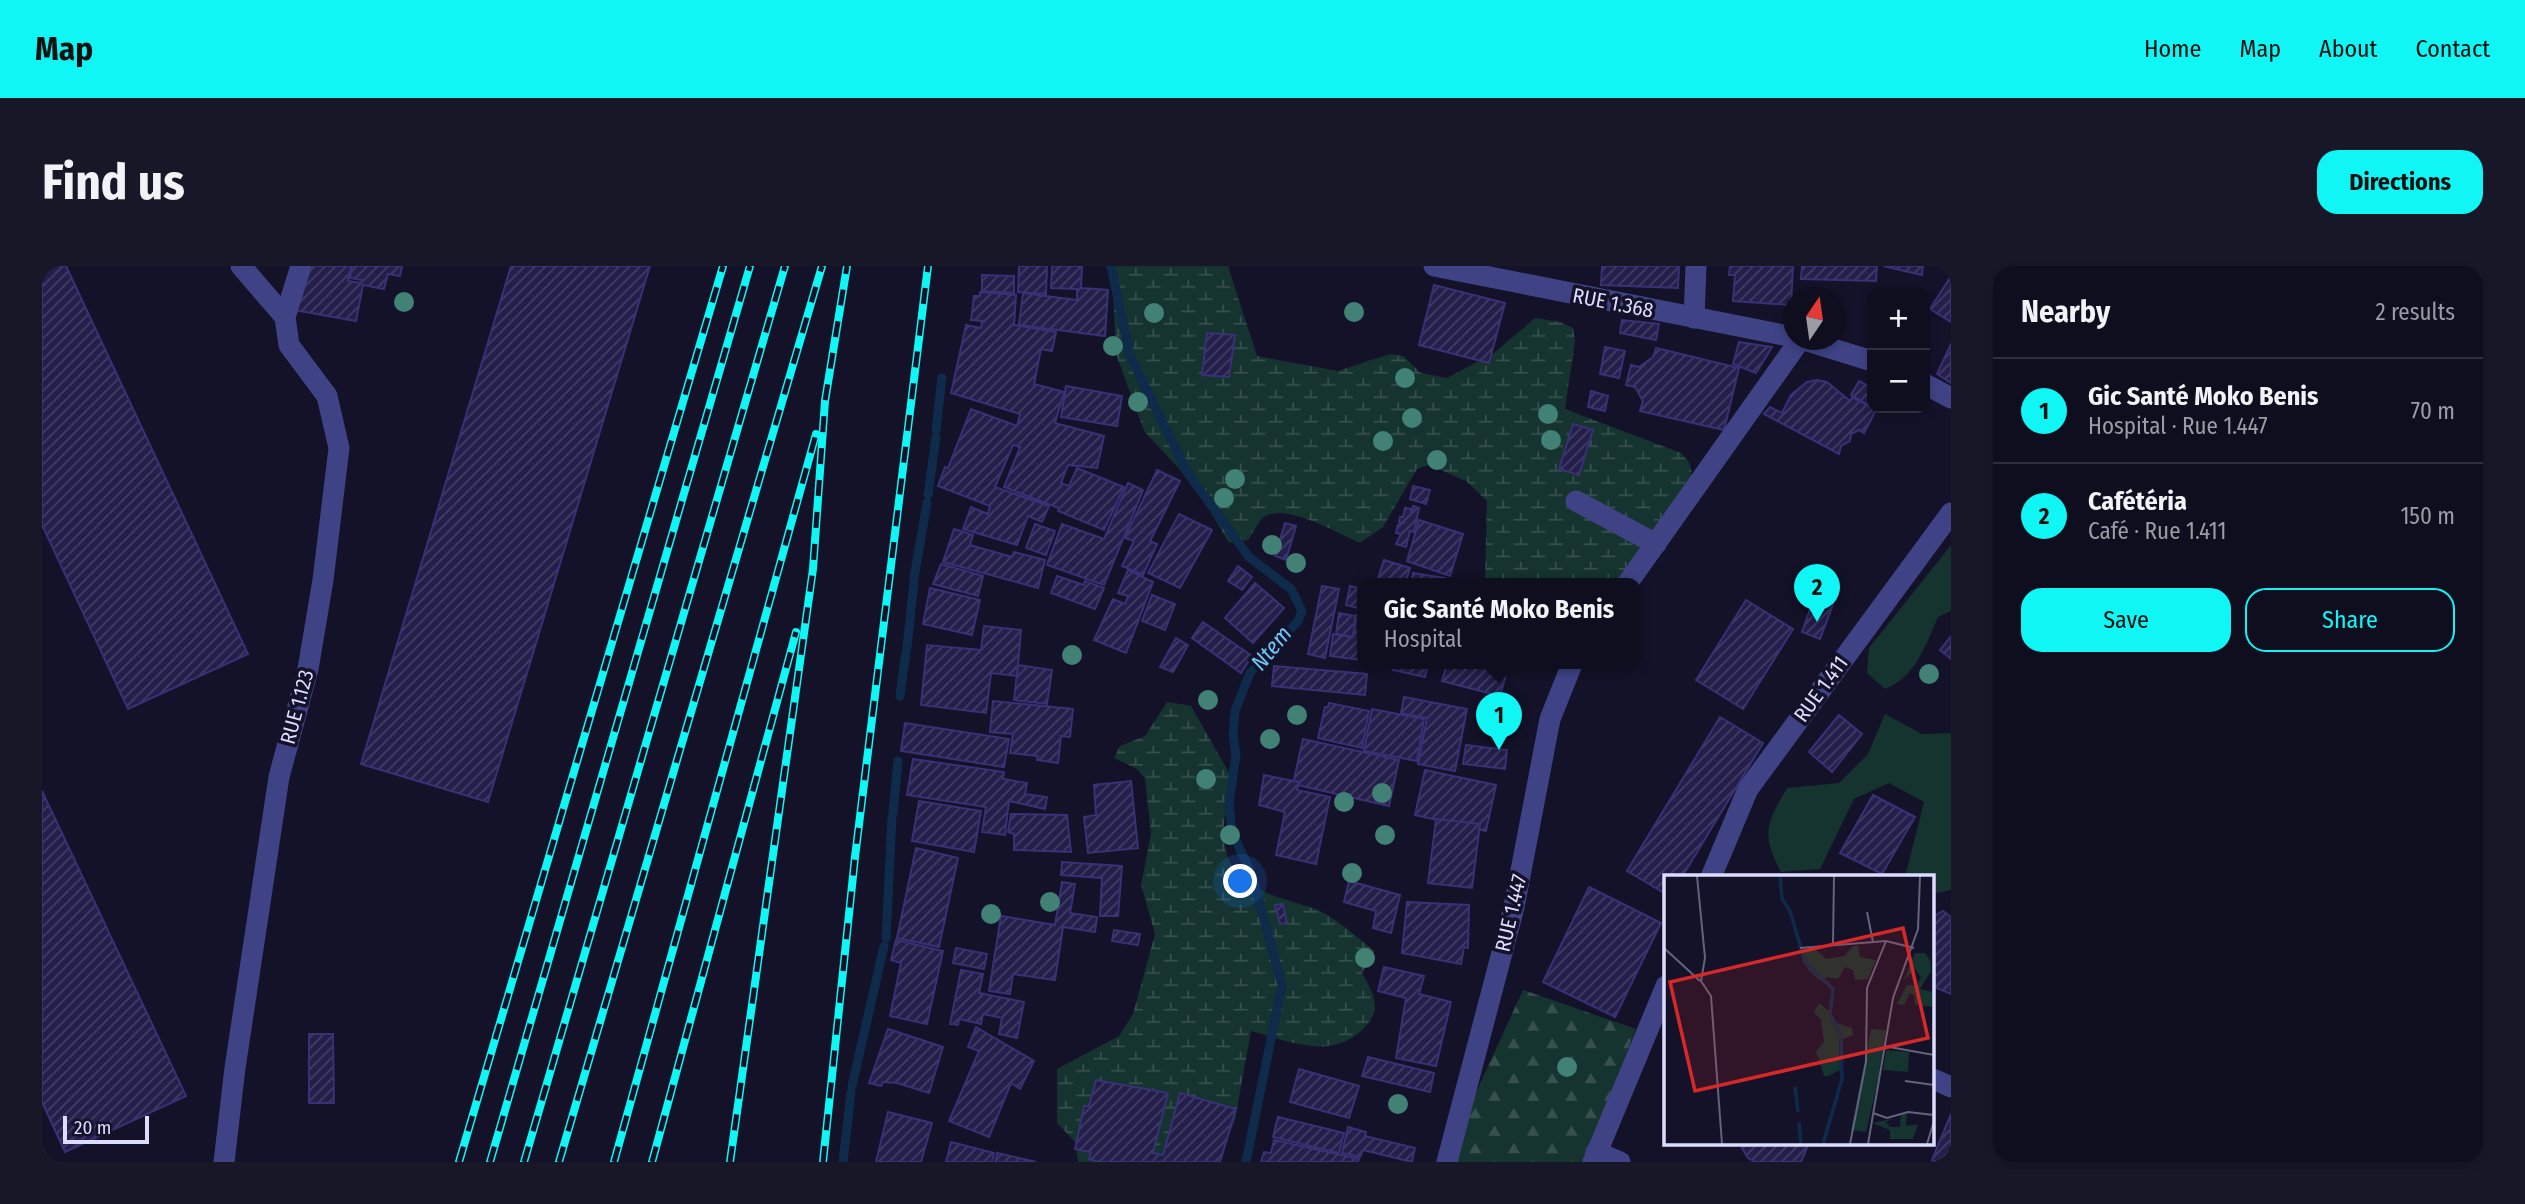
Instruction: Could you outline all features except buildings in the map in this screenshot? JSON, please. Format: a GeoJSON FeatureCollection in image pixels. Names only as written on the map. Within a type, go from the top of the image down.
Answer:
{"type":"FeatureCollection","features":[{"type":"Feature","properties":{"kind":"street"},"geometry":{"type":"LineString","coordinates":[[241,266],[285,317]]}},
{"type":"Feature","properties":{"kind":"street"},"geometry":{"type":"LineString","coordinates":[[285,317],[301,266]]}},
{"type":"Feature","properties":{"kind":"street","name":"RUE 1.368"},"geometry":{"type":"LineString","coordinates":[[1434,266],[1783,335]]}},
{"type":"Feature","properties":{"kind":"street"},"geometry":{"type":"LineString","coordinates":[[1694,318],[1696,266]]}},
{"type":"Feature","properties":{"kind":"street","name":"RUE 1.123"},"geometry":{"type":"LineString","coordinates":[[224,1162],[237,1054],[277,789],[308,669],[323,580],[339,448],[327,396],[289,345],[285,317]]}},
{"type":"Feature","properties":{"kind":"street"},"geometry":{"type":"LineString","coordinates":[[1631,578],[1795,350]]}},
{"type":"Feature","properties":{"kind":"street"},"geometry":{"type":"LineString","coordinates":[[1835,350],[1867,360]]}},
{"type":"Feature","properties":{"kind":"street"},"geometry":{"type":"LineString","coordinates":[[1930,387],[1951,398]]}},
{"type":"Feature","properties":{"kind":"street"},"geometry":{"type":"LineString","coordinates":[[1576,501],[1656,544]]}},
{"type":"Feature","properties":{"kind":"street","name":"RUE 1.411"},"geometry":{"type":"LineString","coordinates":[[1712,875],[1748,789],[1951,513]]}},
{"type":"Feature","properties":{"kind":"street","name":"RUE 1.447"},"geometry":{"type":"LineString","coordinates":[[1447,1162],[1514,907],[1550,719],[1570,669]]}},
{"type":"Feature","properties":{"kind":"street"},"geometry":{"type":"LineString","coordinates":[[1620,1162],[1594,1157],[1664,991]]}},
{"type":"Feature","properties":{"kind":"green space"},"geometry":{"type":"Polygon","coordinates":[[[1112,266],[1228,266],[1257,356],[1338,371],[1390,354],[1403,356],[1421,373],[1447,378],[1494,353],[1535,318],[1561,322],[1573,328],[1575,341],[1565,409],[1681,453],[1688,461],[1691,477],[1680,504],[1619,578],[1485,578],[1487,501],[1466,481],[1429,465],[1417,469],[1383,527],[1360,543],[1298,516],[1273,513],[1262,519],[1248,540],[1229,543],[1195,486],[1144,431],[1116,354],[1112,266]]]}},
{"type":"Feature","properties":{"kind":"green space"},"geometry":{"type":"Polygon","coordinates":[[[1951,545],[1951,611],[1938,617],[1919,659],[1912,668],[1896,684],[1885,689],[1867,673],[1869,648],[1951,545]]]}},
{"type":"Feature","properties":{"kind":"green space"},"geometry":{"type":"Polygon","coordinates":[[[1167,702],[1191,706],[1232,778],[1224,832],[1225,847],[1238,874],[1272,895],[1325,914],[1375,951],[1362,973],[1373,996],[1374,1010],[1368,1024],[1361,1031],[1336,1045],[1308,1046],[1251,1031],[1235,1120],[1217,1162],[1078,1162],[1075,1142],[1057,1123],[1057,1069],[1119,1036],[1133,1014],[1155,934],[1141,885],[1151,834],[1145,779],[1137,769],[1114,758],[1120,746],[1145,736],[1167,702]]]}},
{"type":"Feature","properties":{"kind":"green space"},"geometry":{"type":"Polygon","coordinates":[[[1885,714],[1922,734],[1951,733],[1951,890],[1934,894],[1934,875],[1906,875],[1924,802],[1889,783],[1854,799],[1820,869],[1781,872],[1771,848],[1769,829],[1774,811],[1787,788],[1839,783],[1868,754],[1885,714]]]}},
{"type":"Feature","properties":{"kind":"green space"},"geometry":{"type":"Polygon","coordinates":[[[1523,990],[1636,1029],[1583,1162],[1457,1162],[1467,1112],[1523,990]]]}},
{"type":"Feature","properties":{"kind":"waterway","name":"Ntem"},"geometry":{"type":"LineString","coordinates":[[1111,266],[1130,356],[1187,472],[1249,557],[1291,589],[1302,611],[1298,621],[1250,673],[1235,711],[1233,734],[1236,755],[1229,803],[1232,832],[1252,875],[1282,985],[1246,1162]]}},
{"type":"Feature","properties":{"kind":"waterway"},"geometry":{"type":"LineString","coordinates":[[936,430],[942,378]]}},
{"type":"Feature","properties":{"kind":"waterway"},"geometry":{"type":"LineString","coordinates":[[928,495],[936,437]]}},
{"type":"Feature","properties":{"kind":"waterway"},"geometry":{"type":"LineString","coordinates":[[914,578],[927,503]]}},
{"type":"Feature","properties":{"kind":"waterway"},"geometry":{"type":"LineString","coordinates":[[907,647],[914,582]]}},
{"type":"Feature","properties":{"kind":"waterway"},"geometry":{"type":"LineString","coordinates":[[900,696],[906,652]]}},
{"type":"Feature","properties":{"kind":"waterway"},"geometry":{"type":"LineString","coordinates":[[893,813],[898,761]]}},
{"type":"Feature","properties":{"kind":"waterway"},"geometry":{"type":"LineString","coordinates":[[886,938],[892,817]]}},
{"type":"Feature","properties":{"kind":"waterway"},"geometry":{"type":"LineString","coordinates":[[852,1086],[884,946]]}},
{"type":"Feature","properties":{"kind":"waterway"},"geometry":{"type":"LineString","coordinates":[[843,1162],[851,1092]]}},
{"type":"Feature","properties":{"kind":"railway"},"geometry":{"type":"LineString","coordinates":[[459,1162],[723,266]]}},
{"type":"Feature","properties":{"kind":"railway"},"geometry":{"type":"LineString","coordinates":[[490,1162],[750,266]]}},
{"type":"Feature","properties":{"kind":"railway"},"geometry":{"type":"LineString","coordinates":[[524,1162],[785,266]]}},
{"type":"Feature","properties":{"kind":"railway"},"geometry":{"type":"LineString","coordinates":[[559,1162],[822,266]]}},
{"type":"Feature","properties":{"kind":"railway"},"geometry":{"type":"LineString","coordinates":[[730,1162],[813,569],[825,401],[847,266]]}},
{"type":"Feature","properties":{"kind":"railway"},"geometry":{"type":"LineString","coordinates":[[823,1162],[855,857],[928,266]]}},
{"type":"Feature","properties":{"kind":"railway"},"geometry":{"type":"LineString","coordinates":[[614,1162],[816,434]]}},
{"type":"Feature","properties":{"kind":"railway"},"geometry":{"type":"LineString","coordinates":[[652,1162],[796,632]]}},
{"type":"Feature","properties":{"kind":"place","name":"Cafétéria"},"geometry":{"type":"Point","coordinates":[1817,622]}},
{"type":"Feature","properties":{"kind":"place","name":"Gic Santé Moko Benis"},"geometry":{"type":"Point","coordinates":[1499,750]}}]}
